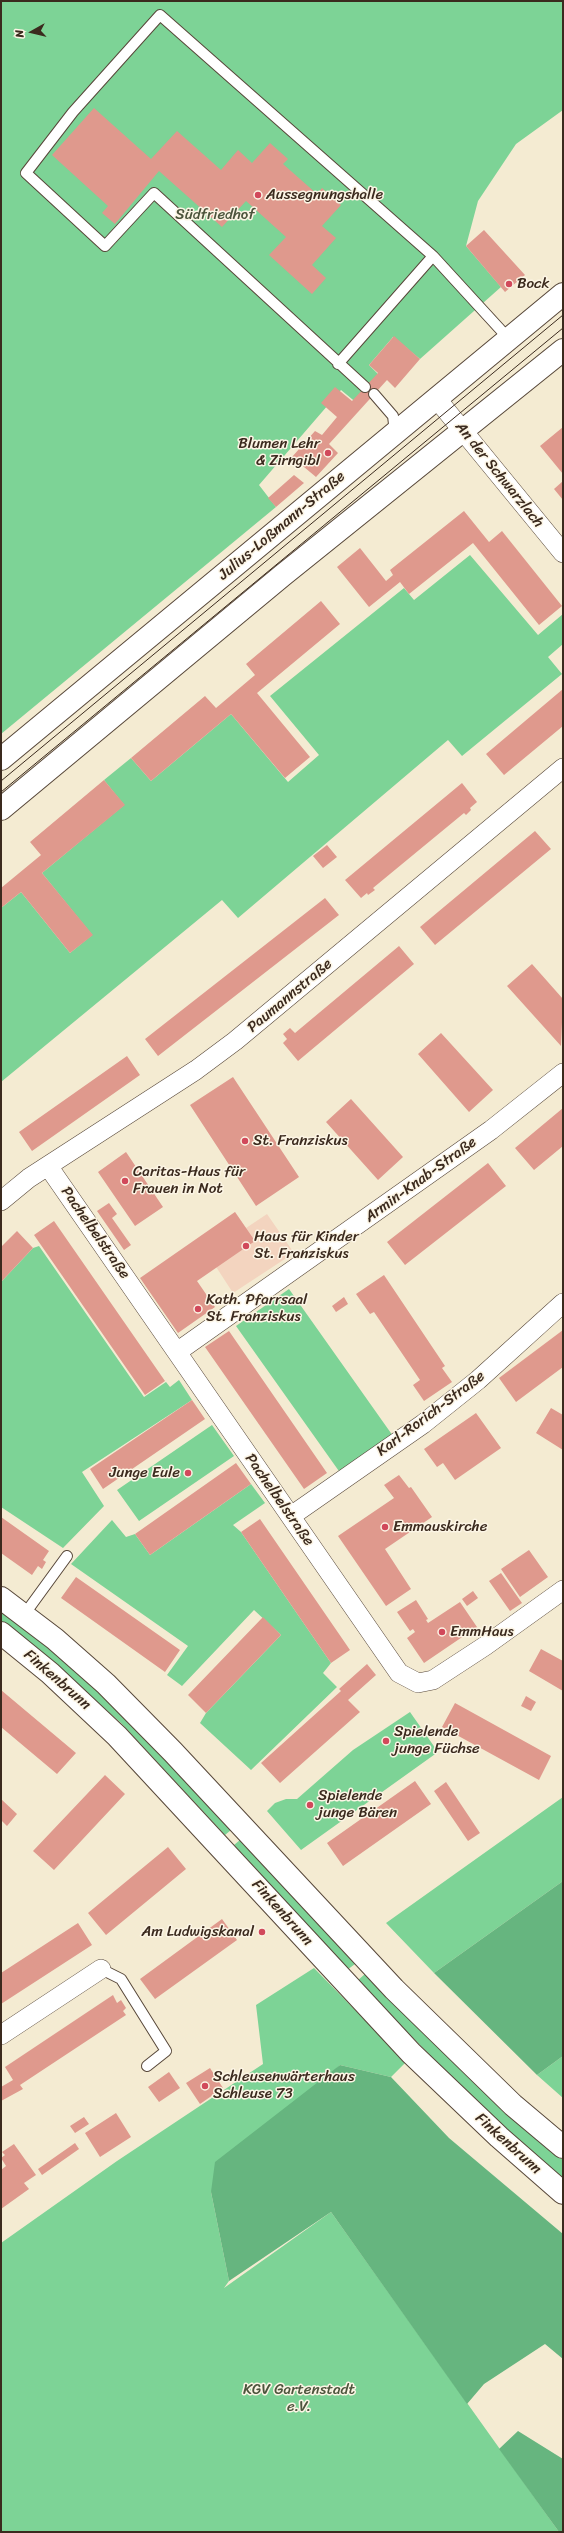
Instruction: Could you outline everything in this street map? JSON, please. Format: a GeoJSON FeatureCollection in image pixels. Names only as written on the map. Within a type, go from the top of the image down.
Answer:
{"type":"FeatureCollection","features":[{"type":"Feature","properties":{"kind":"main road","name":"Julius-Loßmann-Straße"},"geometry":{"type":"LineString","coordinates":[[1,758],[563,294]]}},
{"type":"Feature","properties":{"kind":"main road"},"geometry":{"type":"LineString","coordinates":[[1,809],[283,575],[563,350]]}},
{"type":"Feature","properties":{"kind":"main road","name":"Finkenbrunn"},"geometry":{"type":"LineString","coordinates":[[1,1598],[77,1657],[106,1684],[173,1752],[403,1999],[513,2105],[563,2147]]}},
{"type":"Feature","properties":{"kind":"main road","name":"Finkenbrunn"},"geometry":{"type":"LineString","coordinates":[[1,1633],[50,1673],[117,1736],[411,2053],[499,2136],[563,2193]]}},
{"type":"Feature","properties":{"kind":"street","name":"An der Schwarzlach"},"geometry":{"type":"LineString","coordinates":[[436,398],[563,553]]}},
{"type":"Feature","properties":{"kind":"street","name":"Paumannstraße"},"geometry":{"type":"LineString","coordinates":[[1,1201],[48,1166],[196,1070],[235,1041],[563,768]]}},
{"type":"Feature","properties":{"kind":"street","name":"Armin-Knab-Straße"},"geometry":{"type":"LineString","coordinates":[[177,1352],[485,1134],[563,1073]]}},
{"type":"Feature","properties":{"kind":"street","name":"Pachelbelstraße"},"geometry":{"type":"LineString","coordinates":[[48,1166],[399,1673],[418,1683],[432,1680],[485,1646],[563,1590]]}},
{"type":"Feature","properties":{"kind":"street","name":"Karl-Rorich-Straße"},"geometry":{"type":"LineString","coordinates":[[290,1516],[429,1419],[478,1380],[563,1303]]}},
{"type":"Feature","properties":{"kind":"street"},"geometry":{"type":"LineString","coordinates":[[1,2035],[101,1969]]}},
{"type":"Feature","properties":{"kind":"lane"},"geometry":{"type":"LineString","coordinates":[[365,387],[338,364],[154,193],[105,246],[26,173],[73,112],[160,15],[433,256],[509,339]]}},
{"type":"Feature","properties":{"kind":"lane"},"geometry":{"type":"LineString","coordinates":[[338,364],[433,256]]}},
{"type":"Feature","properties":{"kind":"lane"},"geometry":{"type":"LineString","coordinates":[[374,394],[393,416],[395,432]]}},
{"type":"Feature","properties":{"kind":"lane"},"geometry":{"type":"LineString","coordinates":[[24,1615],[67,1556]]}},
{"type":"Feature","properties":{"kind":"lane"},"geometry":{"type":"LineString","coordinates":[[101,1969],[121,1979],[166,2051],[147,2066]]}},
{"type":"Feature","properties":{"kind":"shaded area","name":"Haus für Kinder St. Franziskus"},"geometry":{"type":"Polygon","coordinates":[[[235,1212],[246,1228],[267,1214],[294,1253],[233,1293],[198,1239],[235,1212]]]}},
{"type":"Feature","properties":{"kind":"green space","name":"Südfriedhof"},"geometry":{"type":"Polygon","coordinates":[[[1,1],[563,1],[563,110],[516,144],[478,201],[466,246],[501,287],[420,359],[393,337],[369,365],[381,377],[358,404],[341,390],[259,485],[276,507],[1,734],[1,1]]]}},
{"type":"Feature","properties":{"kind":"green space"},"geometry":{"type":"Polygon","coordinates":[[[470,555],[538,635],[563,614],[563,644],[548,657],[562,674],[462,756],[448,740],[238,918],[222,900],[1,1082],[1,908],[21,892],[70,953],[92,935],[42,873],[124,805],[104,780],[131,758],[151,781],[231,714],[288,782],[319,755],[270,696],[404,588],[414,600],[470,555]]]}},
{"type":"Feature","properties":{"kind":"green space"},"geometry":{"type":"Polygon","coordinates":[[[39,1246],[144,1397],[166,1382],[170,1387],[179,1380],[192,1400],[82,1472],[104,1506],[63,1548],[1,1507],[1,1282],[33,1248],[39,1246]]]}},
{"type":"Feature","properties":{"kind":"green space"},"geometry":{"type":"Polygon","coordinates":[[[289,1289],[393,1436],[341,1474],[236,1326],[289,1289]]]}},
{"type":"Feature","properties":{"kind":"green space"},"geometry":{"type":"Polygon","coordinates":[[[212,1425],[234,1456],[139,1521],[117,1490],[212,1425]]]}},
{"type":"Feature","properties":{"kind":"green space"},"geometry":{"type":"Polygon","coordinates":[[[251,1484],[265,1503],[233,1525],[241,1532],[331,1663],[323,1673],[337,1687],[251,1770],[200,1723],[206,1713],[281,1635],[254,1610],[182,1686],[167,1675],[188,1646],[71,1564],[112,1520],[126,1537],[135,1534],[150,1555],[251,1484]]]}},
{"type":"Feature","properties":{"kind":"green space"},"geometry":{"type":"Polygon","coordinates":[[[1,1610],[70,1664],[126,1717],[231,1830],[225,1835],[121,1723],[59,1668],[1,1621],[1,1610]]]}},
{"type":"Feature","properties":{"kind":"green space"},"geometry":{"type":"Polygon","coordinates":[[[410,1712],[438,1752],[301,1850],[267,1811],[275,1803],[286,1799],[297,1799],[353,1750],[410,1712]]]}},
{"type":"Feature","properties":{"kind":"green space"},"geometry":{"type":"Polygon","coordinates":[[[563,1797],[563,1881],[434,1973],[386,1923],[563,1797]]]}},
{"type":"Feature","properties":{"kind":"green space"},"geometry":{"type":"Polygon","coordinates":[[[240,1840],[355,1964],[347,1970],[234,1845],[240,1840]]]}},
{"type":"Feature","properties":{"kind":"green space"},"geometry":{"type":"Polygon","coordinates":[[[563,1881],[563,2056],[537,2075],[434,1973],[563,1881]]]}},
{"type":"Feature","properties":{"kind":"green space","name":"KGV Gartenstadt e.V."},"geometry":{"type":"Polygon","coordinates":[[[314,1968],[406,2062],[391,2077],[340,2065],[211,2192],[229,2281],[224,2288],[331,2212],[559,2532],[1,2532],[1,2243],[117,2161],[263,2064],[256,2005],[314,1968]]]}},
{"type":"Feature","properties":{"kind":"green space"},"geometry":{"type":"Polygon","coordinates":[[[365,1974],[479,2087],[519,2124],[563,2160],[563,2179],[477,2103],[357,1981],[365,1974]]]}},
{"type":"Feature","properties":{"kind":"green space"},"geometry":{"type":"Polygon","coordinates":[[[563,2056],[563,2098],[537,2075],[563,2056]]]}},
{"type":"Feature","properties":{"kind":"green space"},"geometry":{"type":"Polygon","coordinates":[[[340,2065],[391,2077],[449,2138],[563,2234],[563,2359],[545,2344],[484,2384],[467,2404],[331,2212],[229,2281],[211,2192],[215,2162],[340,2065]]]}},
{"type":"Feature","properties":{"kind":"green space"},"geometry":{"type":"Polygon","coordinates":[[[518,2431],[563,2459],[563,2532],[559,2532],[499,2449],[518,2431]]]}},
{"type":"Feature","properties":{"kind":"building","name":"Aussegnungshalle"},"geometry":{"type":"Polygon","coordinates":[[[94,108],[151,159],[177,131],[221,170],[238,150],[252,163],[270,143],[288,159],[283,164],[317,194],[322,188],[341,205],[322,226],[336,238],[312,265],[326,278],[312,294],[269,255],[286,237],[246,201],[222,227],[159,171],[115,224],[102,213],[108,206],[52,155],[94,108]]]}},
{"type":"Feature","properties":{"kind":"building"},"geometry":{"type":"Polygon","coordinates":[[[484,230],[525,275],[505,292],[466,246],[484,230]]]}},
{"type":"Feature","properties":{"kind":"building"},"geometry":{"type":"Polygon","coordinates":[[[394,336],[420,359],[395,388],[387,380],[329,444],[338,453],[316,477],[292,457],[315,431],[322,435],[337,417],[321,403],[335,387],[352,401],[378,373],[369,365],[394,336]]]}},
{"type":"Feature","properties":{"kind":"building"},"geometry":{"type":"Polygon","coordinates":[[[563,427],[563,474],[540,446],[563,427]]]}},
{"type":"Feature","properties":{"kind":"building"},"geometry":{"type":"Polygon","coordinates":[[[294,475],[304,483],[276,507],[268,498],[294,475]]]}},
{"type":"Feature","properties":{"kind":"building"},"geometry":{"type":"Polygon","coordinates":[[[563,481],[563,500],[554,489],[563,481]]]}},
{"type":"Feature","properties":{"kind":"building"},"geometry":{"type":"Polygon","coordinates":[[[464,511],[489,542],[502,531],[562,606],[539,625],[473,543],[409,594],[400,582],[369,607],[337,567],[360,548],[386,581],[393,575],[390,570],[464,511]]]}},
{"type":"Feature","properties":{"kind":"building"},"geometry":{"type":"Polygon","coordinates":[[[321,601],[340,624],[257,693],[310,757],[285,778],[231,714],[151,781],[131,758],[205,696],[216,708],[255,675],[246,664],[321,601]]]}},
{"type":"Feature","properties":{"kind":"building"},"geometry":{"type":"Polygon","coordinates":[[[563,689],[563,726],[504,775],[486,754],[563,689]]]}},
{"type":"Feature","properties":{"kind":"building"},"geometry":{"type":"Polygon","coordinates":[[[104,780],[125,805],[42,873],[93,935],[70,953],[21,892],[1,908],[1,888],[41,855],[30,842],[104,780]]]}},
{"type":"Feature","properties":{"kind":"building"},"geometry":{"type":"Polygon","coordinates":[[[462,783],[477,802],[470,808],[471,810],[466,815],[464,813],[373,888],[375,890],[368,895],[367,893],[361,898],[345,880],[462,783]]]}},
{"type":"Feature","properties":{"kind":"building"},"geometry":{"type":"Polygon","coordinates":[[[535,831],[551,849],[435,945],[420,927],[535,831]]]}},
{"type":"Feature","properties":{"kind":"building"},"geometry":{"type":"Polygon","coordinates":[[[327,845],[337,857],[323,868],[313,856],[327,845]]]}},
{"type":"Feature","properties":{"kind":"building"},"geometry":{"type":"Polygon","coordinates":[[[325,898],[339,915],[158,1056],[145,1039],[325,898]]]}},
{"type":"Feature","properties":{"kind":"building"},"geometry":{"type":"Polygon","coordinates":[[[399,946],[414,964],[298,1061],[283,1043],[287,1039],[283,1034],[290,1028],[295,1033],[399,946]]]}},
{"type":"Feature","properties":{"kind":"building"},"geometry":{"type":"Polygon","coordinates":[[[532,964],[563,999],[561,1046],[507,986],[532,964]]]}},
{"type":"Feature","properties":{"kind":"building"},"geometry":{"type":"Polygon","coordinates":[[[441,1033],[493,1090],[469,1112],[418,1054],[441,1033]]]}},
{"type":"Feature","properties":{"kind":"building"},"geometry":{"type":"Polygon","coordinates":[[[127,1056],[140,1075],[32,1151],[19,1132],[127,1056]]]}},
{"type":"Feature","properties":{"kind":"building","name":"St. Franziskus"},"geometry":{"type":"Polygon","coordinates":[[[233,1077],[299,1177],[256,1206],[190,1105],[233,1077]]]}},
{"type":"Feature","properties":{"kind":"building"},"geometry":{"type":"Polygon","coordinates":[[[351,1099],[403,1157],[378,1180],[326,1122],[351,1099]]]}},
{"type":"Feature","properties":{"kind":"building"},"geometry":{"type":"Polygon","coordinates":[[[563,1108],[563,1146],[534,1170],[515,1148],[563,1108]]]}},
{"type":"Feature","properties":{"kind":"building","name":"Caritas-Haus für Frauen in Not"},"geometry":{"type":"Polygon","coordinates":[[[126,1152],[163,1207],[135,1226],[98,1172],[126,1152]]]}},
{"type":"Feature","properties":{"kind":"building"},"geometry":{"type":"Polygon","coordinates":[[[488,1163],[506,1186],[405,1265],[387,1242],[488,1163]]]}},
{"type":"Feature","properties":{"kind":"building"},"geometry":{"type":"Polygon","coordinates":[[[109,1203],[117,1214],[112,1218],[131,1245],[124,1250],[97,1211],[109,1203]]]}},
{"type":"Feature","properties":{"kind":"building"},"geometry":{"type":"Polygon","coordinates":[[[235,1212],[255,1241],[197,1281],[215,1307],[178,1333],[140,1278],[235,1212]]]}},
{"type":"Feature","properties":{"kind":"building"},"geometry":{"type":"Polygon","coordinates":[[[54,1221],[165,1381],[145,1395],[34,1235],[54,1221]]]}},
{"type":"Feature","properties":{"kind":"building"},"geometry":{"type":"Polygon","coordinates":[[[17,1231],[33,1248],[1,1282],[1,1247],[17,1231]]]}},
{"type":"Feature","properties":{"kind":"building"},"geometry":{"type":"Polygon","coordinates":[[[384,1275],[445,1366],[442,1368],[452,1382],[424,1401],[413,1385],[420,1380],[374,1312],[370,1314],[356,1294],[384,1275]]]}},
{"type":"Feature","properties":{"kind":"building"},"geometry":{"type":"Polygon","coordinates":[[[344,1297],[348,1304],[336,1312],[332,1306],[344,1297]]]}},
{"type":"Feature","properties":{"kind":"building"},"geometry":{"type":"Polygon","coordinates":[[[563,1330],[563,1367],[516,1402],[499,1378],[563,1330]]]}},
{"type":"Feature","properties":{"kind":"building"},"geometry":{"type":"Polygon","coordinates":[[[229,1331],[327,1473],[304,1489],[205,1347],[229,1331]]]}},
{"type":"Feature","properties":{"kind":"building"},"geometry":{"type":"Polygon","coordinates":[[[192,1400],[205,1419],[103,1489],[90,1469],[192,1400]]]}},
{"type":"Feature","properties":{"kind":"building"},"geometry":{"type":"Polygon","coordinates":[[[551,1408],[563,1415],[563,1450],[536,1433],[551,1408]]]}},
{"type":"Feature","properties":{"kind":"building"},"geometry":{"type":"Polygon","coordinates":[[[476,1413],[501,1448],[455,1480],[443,1463],[437,1467],[424,1449],[476,1413]]]}},
{"type":"Feature","properties":{"kind":"building"},"geometry":{"type":"Polygon","coordinates":[[[236,1463],[251,1484],[150,1555],[135,1534],[236,1463]]]}},
{"type":"Feature","properties":{"kind":"building","name":"Emmauskirche"},"geometry":{"type":"Polygon","coordinates":[[[399,1475],[409,1488],[411,1487],[432,1517],[385,1549],[411,1589],[386,1606],[338,1536],[394,1498],[384,1485],[399,1475]]]}},
{"type":"Feature","properties":{"kind":"building"},"geometry":{"type":"Polygon","coordinates":[[[1,1517],[49,1551],[43,1560],[46,1562],[42,1569],[38,1566],[32,1575],[1,1553],[1,1517]]]}},
{"type":"Feature","properties":{"kind":"building"},"geometry":{"type":"Polygon","coordinates":[[[260,1519],[350,1650],[331,1663],[241,1532],[260,1519]]]}},
{"type":"Feature","properties":{"kind":"building"},"geometry":{"type":"Polygon","coordinates":[[[529,1550],[548,1577],[520,1597],[501,1569],[529,1550]]]}},
{"type":"Feature","properties":{"kind":"building"},"geometry":{"type":"Polygon","coordinates":[[[501,1573],[522,1603],[510,1611],[489,1581],[501,1573]]]}},
{"type":"Feature","properties":{"kind":"building"},"geometry":{"type":"Polygon","coordinates":[[[76,1577],[180,1650],[165,1672],[61,1598],[76,1577]]]}},
{"type":"Feature","properties":{"kind":"building"},"geometry":{"type":"Polygon","coordinates":[[[473,1591],[478,1598],[467,1606],[462,1599],[473,1591]]]}},
{"type":"Feature","properties":{"kind":"building","name":"EmmHaus"},"geometry":{"type":"Polygon","coordinates":[[[416,1600],[428,1619],[426,1620],[428,1623],[460,1602],[477,1627],[424,1663],[407,1638],[415,1632],[413,1629],[410,1631],[397,1612],[416,1600]]]}},
{"type":"Feature","properties":{"kind":"building"},"geometry":{"type":"Polygon","coordinates":[[[263,1617],[281,1635],[206,1713],[188,1695],[263,1617]]]}},
{"type":"Feature","properties":{"kind":"building"},"geometry":{"type":"Polygon","coordinates":[[[541,1649],[563,1661],[563,1691],[529,1671],[541,1649]]]}},
{"type":"Feature","properties":{"kind":"building"},"geometry":{"type":"Polygon","coordinates":[[[367,1664],[376,1675],[348,1700],[360,1712],[280,1783],[261,1763],[341,1691],[339,1689],[367,1664]]]}},
{"type":"Feature","properties":{"kind":"building"},"geometry":{"type":"Polygon","coordinates":[[[1,1690],[76,1753],[57,1774],[1,1727],[1,1690]]]}},
{"type":"Feature","properties":{"kind":"building"},"geometry":{"type":"Polygon","coordinates":[[[526,1696],[536,1702],[531,1711],[521,1706],[526,1696]]]}},
{"type":"Feature","properties":{"kind":"building"},"geometry":{"type":"Polygon","coordinates":[[[455,1703],[551,1756],[539,1780],[442,1727],[455,1703]]]}},
{"type":"Feature","properties":{"kind":"building"},"geometry":{"type":"Polygon","coordinates":[[[105,1775],[125,1794],[54,1870],[33,1851],[105,1775]]]}},
{"type":"Feature","properties":{"kind":"building"},"geometry":{"type":"Polygon","coordinates":[[[415,1781],[431,1804],[343,1866],[327,1843],[415,1781]]]}},
{"type":"Feature","properties":{"kind":"building"},"geometry":{"type":"Polygon","coordinates":[[[446,1782],[480,1833],[468,1841],[434,1791],[446,1782]]]}},
{"type":"Feature","properties":{"kind":"building"},"geometry":{"type":"Polygon","coordinates":[[[1,1799],[17,1814],[7,1826],[1,1820],[1,1799]]]}},
{"type":"Feature","properties":{"kind":"building"},"geometry":{"type":"Polygon","coordinates":[[[168,1847],[186,1869],[106,1935],[88,1913],[168,1847]]]}},
{"type":"Feature","properties":{"kind":"building"},"geometry":{"type":"Polygon","coordinates":[[[222,1919],[237,1940],[155,1999],[140,1979],[222,1919]]]}},
{"type":"Feature","properties":{"kind":"building"},"geometry":{"type":"Polygon","coordinates":[[[78,1923],[92,1945],[1,2004],[1,1973],[78,1923]]]}},
{"type":"Feature","properties":{"kind":"building"},"geometry":{"type":"Polygon","coordinates":[[[113,1995],[117,2003],[121,2000],[126,2008],[123,2011],[126,2015],[20,2085],[23,2089],[1,2101],[1,2087],[13,2080],[5,2067],[113,1995]]]}},
{"type":"Feature","properties":{"kind":"building","name":"Schleusenwärterhaus Schleuse 73"},"geometry":{"type":"Polygon","coordinates":[[[210,2068],[223,2088],[200,2104],[186,2083],[210,2068]]]}},
{"type":"Feature","properties":{"kind":"building"},"geometry":{"type":"Polygon","coordinates":[[[169,2072],[180,2088],[159,2102],[148,2087],[169,2072]]]}},
{"type":"Feature","properties":{"kind":"building"},"geometry":{"type":"Polygon","coordinates":[[[116,2113],[131,2137],[100,2157],[85,2133],[116,2113]]]}},
{"type":"Feature","properties":{"kind":"building"},"geometry":{"type":"Polygon","coordinates":[[[84,2117],[89,2124],[75,2133],[70,2126],[84,2117]]]}},
{"type":"Feature","properties":{"kind":"building"},"geometry":{"type":"Polygon","coordinates":[[[75,2143],[79,2149],[42,2175],[38,2169],[75,2143]]]}},
{"type":"Feature","properties":{"kind":"building"},"geometry":{"type":"Polygon","coordinates":[[[14,2144],[36,2175],[24,2183],[29,2189],[1,2209],[1,2170],[6,2166],[1,2158],[5,2155],[2,2152],[14,2144]]]}},
{"type":"Feature","properties":{"kind":"tram line"},"geometry":{"type":"LineString","coordinates":[[1,781],[563,315]]}},
{"type":"Feature","properties":{"kind":"tram line"},"geometry":{"type":"LineString","coordinates":[[1,792],[563,328]]}},
{"type":"Feature","properties":{"kind":"place","name":"Aussegnungshalle"},"geometry":{"type":"Point","coordinates":[258,195]}},
{"type":"Feature","properties":{"kind":"place","name":"Bock"},"geometry":{"type":"Point","coordinates":[509,284]}},
{"type":"Feature","properties":{"kind":"place","name":"Blumen Lehr & Zirngibl"},"geometry":{"type":"Point","coordinates":[328,453]}},
{"type":"Feature","properties":{"kind":"place","name":"St. Franziskus"},"geometry":{"type":"Point","coordinates":[245,1141]}},
{"type":"Feature","properties":{"kind":"place","name":"Caritas-Haus für Frauen in Not"},"geometry":{"type":"Point","coordinates":[125,1181]}},
{"type":"Feature","properties":{"kind":"place","name":"Haus für Kinder St. Franziskus"},"geometry":{"type":"Point","coordinates":[246,1246]}},
{"type":"Feature","properties":{"kind":"place","name":"Kath. Pfarrsaal St. Franziskus"},"geometry":{"type":"Point","coordinates":[198,1309]}},
{"type":"Feature","properties":{"kind":"place","name":"Junge Eule"},"geometry":{"type":"Point","coordinates":[188,1473]}},
{"type":"Feature","properties":{"kind":"place","name":"Emmauskirche"},"geometry":{"type":"Point","coordinates":[385,1527]}},
{"type":"Feature","properties":{"kind":"place","name":"EmmHaus"},"geometry":{"type":"Point","coordinates":[442,1632]}},
{"type":"Feature","properties":{"kind":"place","name":"Spielende junge Füchse"},"geometry":{"type":"Point","coordinates":[386,1741]}},
{"type":"Feature","properties":{"kind":"place","name":"Spielende junge Bären"},"geometry":{"type":"Point","coordinates":[310,1805]}},
{"type":"Feature","properties":{"kind":"place","name":"Am Ludwigskanal"},"geometry":{"type":"Point","coordinates":[262,1932]}},
{"type":"Feature","properties":{"kind":"place","name":"Schleusenwärterhaus Schleuse 73"},"geometry":{"type":"Point","coordinates":[205,2086]}}]}
